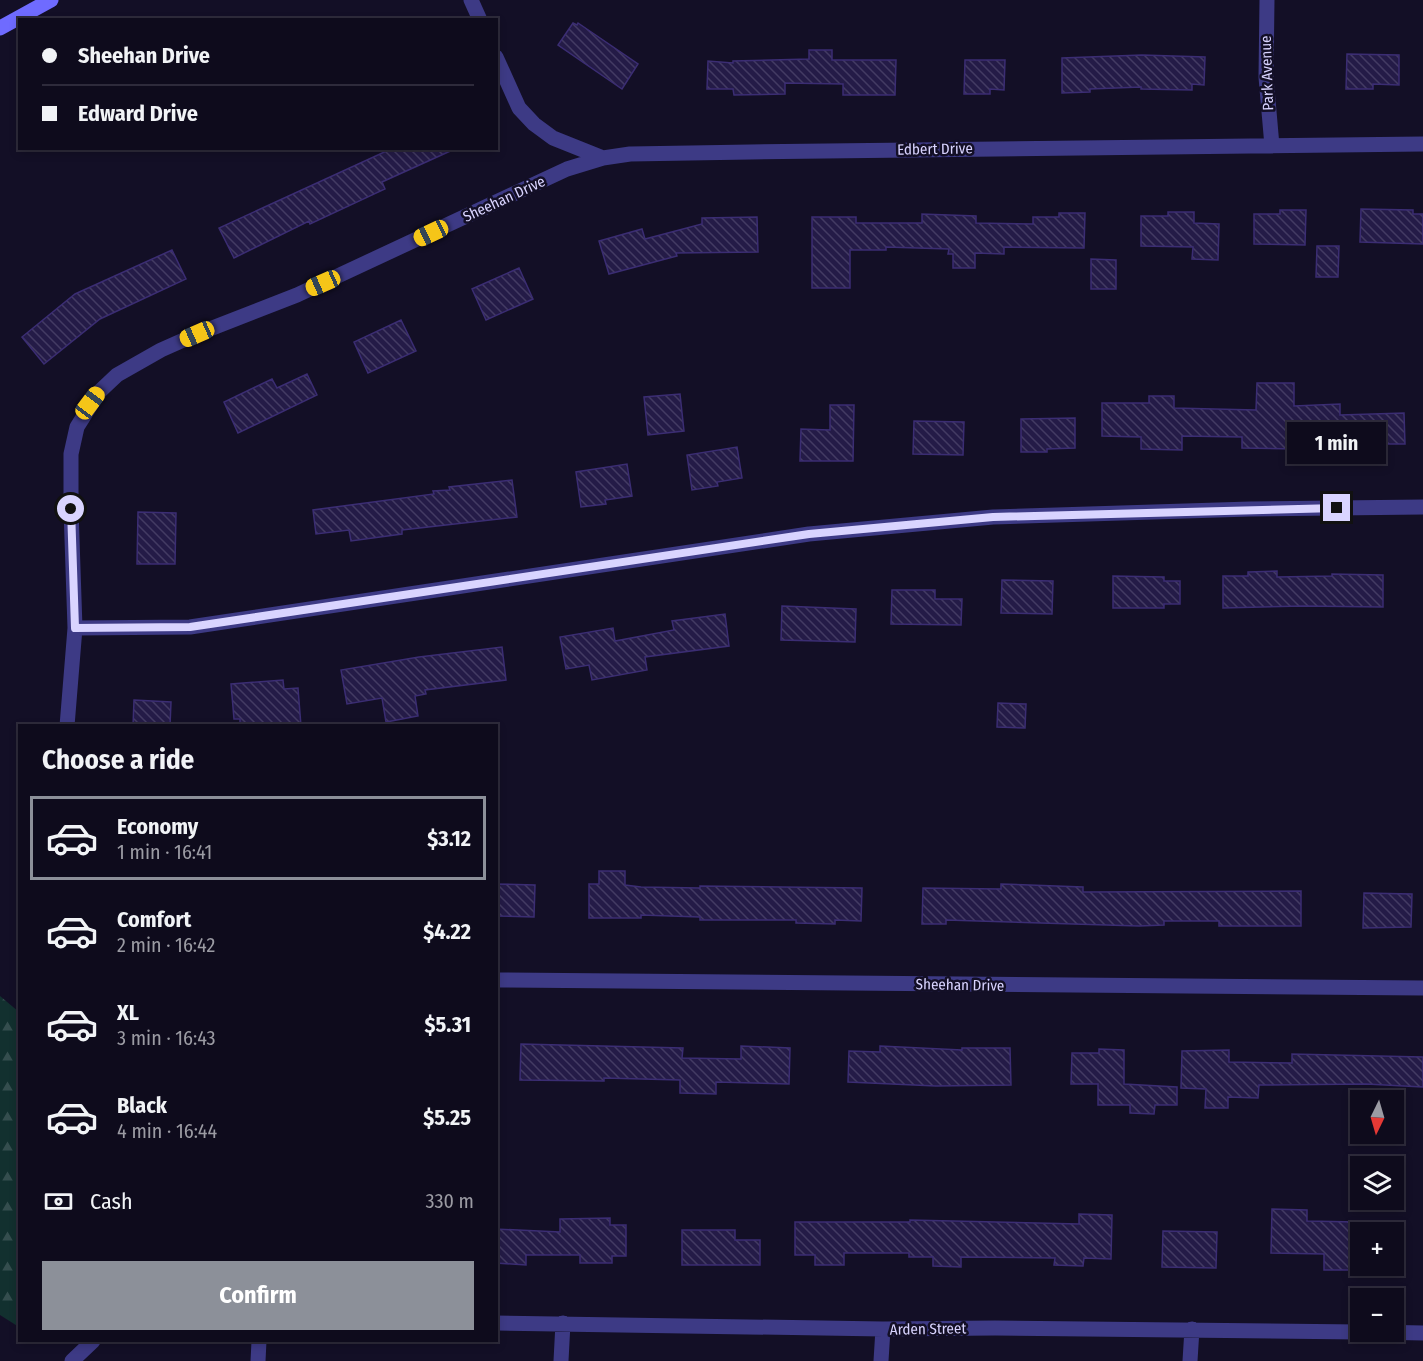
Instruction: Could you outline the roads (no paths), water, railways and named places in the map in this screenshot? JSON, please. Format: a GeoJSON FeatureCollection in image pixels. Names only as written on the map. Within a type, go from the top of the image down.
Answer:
{"type":"FeatureCollection","features":[{"type":"Feature","properties":{"kind":"main road"},"geometry":{"type":"LineString","coordinates":[[18,18],[51,0]]}},
{"type":"Feature","properties":{"kind":"main road"},"geometry":{"type":"LineString","coordinates":[[0,28],[18,18]]}},
{"type":"Feature","properties":{"kind":"street"},"geometry":{"type":"LineString","coordinates":[[471,0],[479,18]]}},
{"type":"Feature","properties":{"kind":"street","name":"Park Avenue"},"geometry":{"type":"LineString","coordinates":[[1267,0],[1266,77],[1272,146]]}},
{"type":"Feature","properties":{"kind":"street","name":"Edbert Drive"},"geometry":{"type":"LineString","coordinates":[[498,61],[519,108],[534,124],[553,138],[603,158],[630,154],[1423,144]]}},
{"type":"Feature","properties":{"kind":"street","name":"Sheehan Drive"},"geometry":{"type":"LineString","coordinates":[[67,724],[75,628],[71,454],[77,427],[99,392],[117,375],[161,350],[297,295],[567,169],[603,158]]}},
{"type":"Feature","properties":{"kind":"street"},"geometry":{"type":"LineString","coordinates":[[75,628],[190,627],[809,534],[993,517],[1250,509],[1423,507]]}},
{"type":"Feature","properties":{"kind":"street","name":"Sheehan Drive"},"geometry":{"type":"LineString","coordinates":[[498,980],[1423,988]]}},
{"type":"Feature","properties":{"kind":"street","name":"Arden Street"},"geometry":{"type":"LineString","coordinates":[[498,1323],[883,1329],[1192,1329],[1350,1332]]}},
{"type":"Feature","properties":{"kind":"street"},"geometry":{"type":"LineString","coordinates":[[561,1361],[563,1323]]}},
{"type":"Feature","properties":{"kind":"street"},"geometry":{"type":"LineString","coordinates":[[881,1361],[883,1329]]}},
{"type":"Feature","properties":{"kind":"street"},"geometry":{"type":"LineString","coordinates":[[1190,1361],[1192,1329]]}},
{"type":"Feature","properties":{"kind":"street"},"geometry":{"type":"LineString","coordinates":[[1404,1333],[1423,1333]]}},
{"type":"Feature","properties":{"kind":"street"},"geometry":{"type":"LineString","coordinates":[[72,1361],[92,1342]]}},
{"type":"Feature","properties":{"kind":"street"},"geometry":{"type":"LineString","coordinates":[[258,1361],[260,1342]]}}]}
